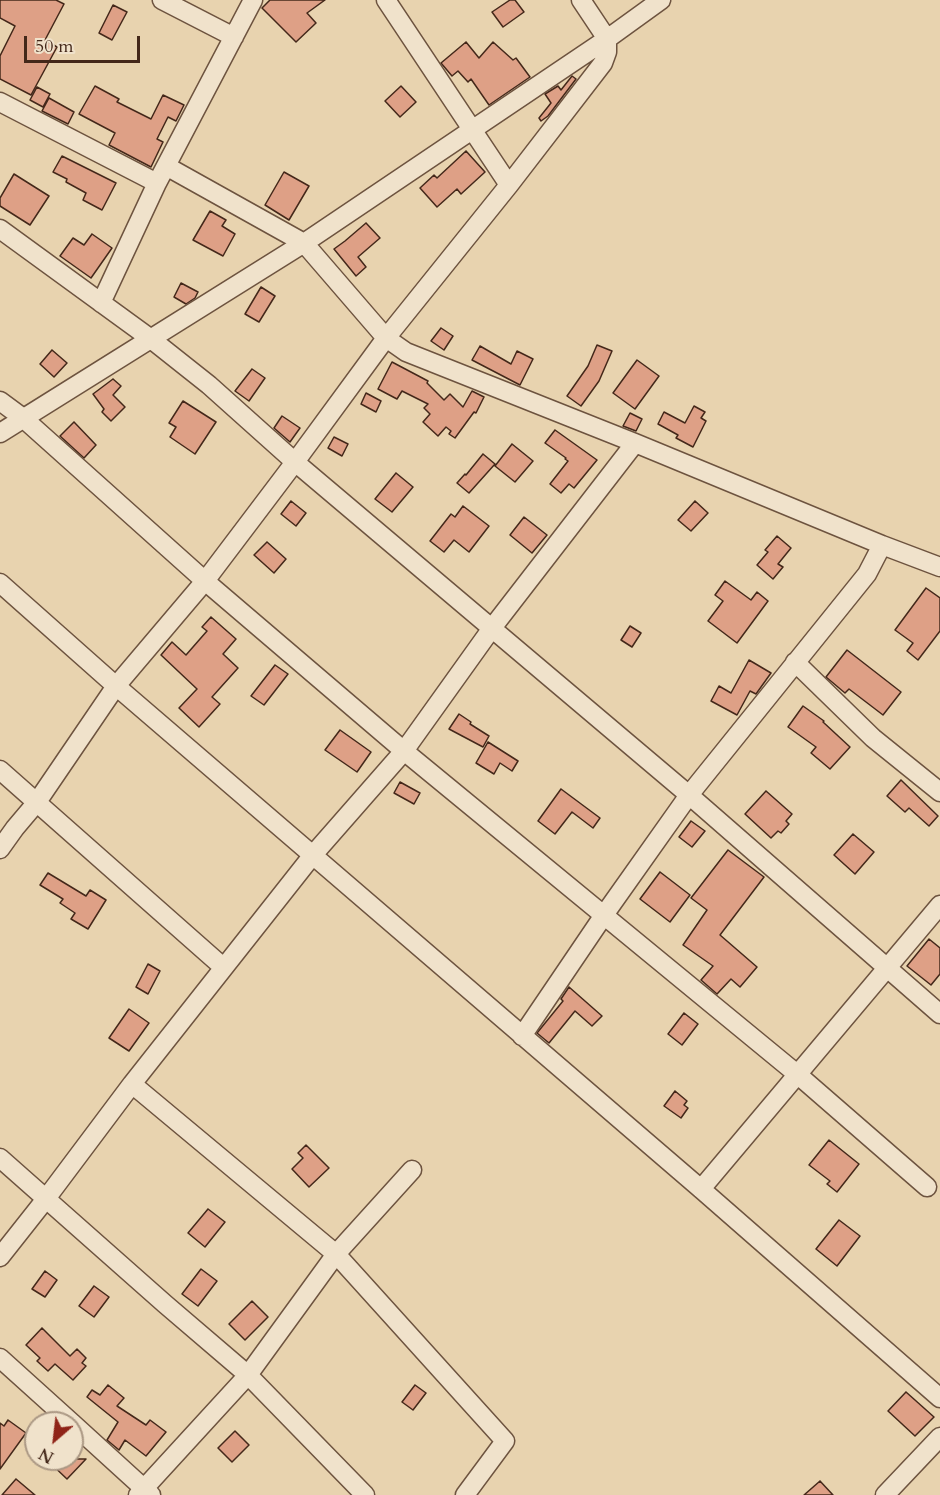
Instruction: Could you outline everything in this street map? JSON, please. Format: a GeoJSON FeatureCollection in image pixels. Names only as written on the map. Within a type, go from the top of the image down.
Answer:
{"type":"FeatureCollection","features":[{"type":"Feature","properties":{"kind":"street"},"geometry":{"type":"LineString","coordinates":[[162,0],[234,37]]}},
{"type":"Feature","properties":{"kind":"street"},"geometry":{"type":"LineString","coordinates":[[101,303],[157,183],[253,0]]}},
{"type":"Feature","properties":{"kind":"street"},"geometry":{"type":"LineString","coordinates":[[386,0],[509,185]]}},
{"type":"Feature","properties":{"kind":"street"},"geometry":{"type":"LineString","coordinates":[[0,849],[37,802],[116,686],[205,581],[386,338],[603,63],[608,52],[607,39],[581,0]]}},
{"type":"Feature","properties":{"kind":"street"},"geometry":{"type":"LineString","coordinates":[[0,433],[304,243],[607,39],[661,0]]}},
{"type":"Feature","properties":{"kind":"street"},"geometry":{"type":"LineString","coordinates":[[0,102],[157,183]]}},
{"type":"Feature","properties":{"kind":"street"},"geometry":{"type":"LineString","coordinates":[[166,166],[304,243],[386,338],[406,352],[940,567]]}},
{"type":"Feature","properties":{"kind":"street"},"geometry":{"type":"LineString","coordinates":[[0,229],[151,339],[209,385],[295,462],[689,795],[940,1014]]}},
{"type":"Feature","properties":{"kind":"street"},"geometry":{"type":"LineString","coordinates":[[0,401],[23,418],[205,581],[404,751],[797,1074],[927,1187]]}},
{"type":"Feature","properties":{"kind":"street"},"geometry":{"type":"LineString","coordinates":[[0,1257],[223,967],[312,856],[404,751],[492,628],[635,443]]}},
{"type":"Feature","properties":{"kind":"street"},"geometry":{"type":"LineString","coordinates":[[522,1036],[689,795],[867,574],[882,545]]}},
{"type":"Feature","properties":{"kind":"street"},"geometry":{"type":"LineString","coordinates":[[0,583],[312,856],[940,1398]]}},
{"type":"Feature","properties":{"kind":"street"},"geometry":{"type":"LineString","coordinates":[[795,662],[873,738],[940,792]]}},
{"type":"Feature","properties":{"kind":"street"},"geometry":{"type":"LineString","coordinates":[[0,770],[223,967]]}},
{"type":"Feature","properties":{"kind":"street"},"geometry":{"type":"LineString","coordinates":[[700,1189],[940,905]]}},
{"type":"Feature","properties":{"kind":"street"},"geometry":{"type":"LineString","coordinates":[[132,1084],[336,1254],[505,1441],[465,1495]]}},
{"type":"Feature","properties":{"kind":"street"},"geometry":{"type":"LineString","coordinates":[[0,1158],[45,1200],[248,1375],[365,1495]]}},
{"type":"Feature","properties":{"kind":"street"},"geometry":{"type":"LineString","coordinates":[[84,1435],[144,1493],[248,1375],[336,1254],[412,1170]]}},
{"type":"Feature","properties":{"kind":"street"},"geometry":{"type":"LineString","coordinates":[[0,1358],[59,1411]]}},
{"type":"Feature","properties":{"kind":"street"},"geometry":{"type":"LineString","coordinates":[[885,1495],[940,1437]]}},
{"type":"Feature","properties":{"kind":"building"},"geometry":{"type":"Polygon","coordinates":[[[0,0],[56,0],[64,4],[45,40],[57,47],[31,95],[0,79],[0,56],[15,26],[0,18],[0,0]]]}},
{"type":"Feature","properties":{"kind":"building"},"geometry":{"type":"Polygon","coordinates":[[[270,0],[325,0],[307,13],[316,23],[296,42],[262,8],[270,0]]]}},
{"type":"Feature","properties":{"kind":"building"},"geometry":{"type":"Polygon","coordinates":[[[510,0],[515,0],[524,12],[503,27],[492,12],[510,0]]]}},
{"type":"Feature","properties":{"kind":"building"},"geometry":{"type":"Polygon","coordinates":[[[113,5],[127,12],[112,40],[99,33],[113,5]]]}},
{"type":"Feature","properties":{"kind":"building"},"geometry":{"type":"Polygon","coordinates":[[[466,42],[479,58],[493,42],[513,60],[516,58],[530,77],[489,105],[471,79],[468,82],[458,71],[452,76],[441,63],[466,42]]]}},
{"type":"Feature","properties":{"kind":"building"},"geometry":{"type":"Polygon","coordinates":[[[572,76],[576,79],[548,116],[541,121],[539,118],[551,103],[545,94],[558,86],[561,90],[572,76]]]}},
{"type":"Feature","properties":{"kind":"building"},"geometry":{"type":"Polygon","coordinates":[[[95,86],[119,99],[117,102],[151,119],[163,95],[184,105],[176,121],[168,117],[157,139],[163,142],[151,167],[109,145],[115,133],[79,114],[95,86]]]}},
{"type":"Feature","properties":{"kind":"building"},"geometry":{"type":"Polygon","coordinates":[[[401,86],[416,102],[400,117],[385,101],[401,86]]]}},
{"type":"Feature","properties":{"kind":"building"},"geometry":{"type":"Polygon","coordinates":[[[37,87],[50,94],[43,107],[30,100],[37,87]]]}},
{"type":"Feature","properties":{"kind":"building"},"geometry":{"type":"Polygon","coordinates":[[[49,98],[74,112],[68,124],[42,111],[49,98]]]}},
{"type":"Feature","properties":{"kind":"building"},"geometry":{"type":"Polygon","coordinates":[[[466,151],[485,172],[461,194],[457,189],[437,207],[420,188],[434,175],[437,178],[466,151]]]}},
{"type":"Feature","properties":{"kind":"building"},"geometry":{"type":"Polygon","coordinates":[[[62,156],[116,183],[102,210],[83,200],[86,193],[53,172],[62,156]]]}},
{"type":"Feature","properties":{"kind":"building"},"geometry":{"type":"Polygon","coordinates":[[[284,172],[309,186],[289,220],[265,205],[284,172]]]}},
{"type":"Feature","properties":{"kind":"building"},"geometry":{"type":"Polygon","coordinates":[[[14,174],[49,196],[30,225],[0,206],[0,198],[14,174]]]}},
{"type":"Feature","properties":{"kind":"building"},"geometry":{"type":"Polygon","coordinates":[[[210,211],[226,220],[222,226],[235,234],[223,256],[193,240],[210,211]]]}},
{"type":"Feature","properties":{"kind":"building"},"geometry":{"type":"Polygon","coordinates":[[[366,223],[380,238],[358,257],[366,267],[356,276],[334,249],[366,223]]]}},
{"type":"Feature","properties":{"kind":"building"},"geometry":{"type":"Polygon","coordinates":[[[92,234],[112,248],[91,278],[60,256],[73,238],[84,245],[92,234]]]}},
{"type":"Feature","properties":{"kind":"building"},"geometry":{"type":"Polygon","coordinates":[[[181,283],[198,292],[195,298],[186,304],[174,297],[181,283]]]}},
{"type":"Feature","properties":{"kind":"building"},"geometry":{"type":"Polygon","coordinates":[[[261,287],[275,296],[259,322],[245,314],[261,287]]]}},
{"type":"Feature","properties":{"kind":"building"},"geometry":{"type":"Polygon","coordinates":[[[441,328],[453,336],[444,350],[431,341],[441,328]]]}},
{"type":"Feature","properties":{"kind":"building"},"geometry":{"type":"Polygon","coordinates":[[[597,345],[612,351],[599,381],[581,406],[567,396],[588,366],[597,345]]]}},
{"type":"Feature","properties":{"kind":"building"},"geometry":{"type":"Polygon","coordinates":[[[480,346],[511,364],[517,351],[533,359],[520,385],[472,360],[480,346]]]}},
{"type":"Feature","properties":{"kind":"building"},"geometry":{"type":"Polygon","coordinates":[[[52,350],[67,363],[54,377],[40,364],[52,350]]]}},
{"type":"Feature","properties":{"kind":"building"},"geometry":{"type":"Polygon","coordinates":[[[637,360],[659,376],[635,409],[613,393],[637,360]]]}},
{"type":"Feature","properties":{"kind":"building"},"geometry":{"type":"Polygon","coordinates":[[[392,362],[428,381],[427,383],[444,400],[450,394],[463,407],[472,391],[484,397],[476,413],[474,412],[455,438],[449,434],[451,431],[446,427],[438,436],[423,422],[430,414],[424,408],[428,404],[402,391],[397,399],[378,389],[392,362]]]}},
{"type":"Feature","properties":{"kind":"building"},"geometry":{"type":"Polygon","coordinates":[[[252,369],[265,378],[249,401],[235,391],[252,369]]]}},
{"type":"Feature","properties":{"kind":"building"},"geometry":{"type":"Polygon","coordinates":[[[113,379],[121,386],[113,395],[125,407],[111,421],[102,412],[104,409],[93,394],[113,379]]]}},
{"type":"Feature","properties":{"kind":"building"},"geometry":{"type":"Polygon","coordinates":[[[366,393],[381,401],[376,412],[361,404],[366,393]]]}},
{"type":"Feature","properties":{"kind":"building"},"geometry":{"type":"Polygon","coordinates":[[[183,401],[216,422],[195,454],[170,437],[176,427],[169,423],[183,401]]]}},
{"type":"Feature","properties":{"kind":"building"},"geometry":{"type":"Polygon","coordinates":[[[694,406],[705,412],[701,418],[706,421],[693,447],[676,438],[678,435],[658,424],[664,412],[685,423],[694,406]]]}},
{"type":"Feature","properties":{"kind":"building"},"geometry":{"type":"Polygon","coordinates":[[[630,413],[642,419],[636,431],[623,426],[630,413]]]}},
{"type":"Feature","properties":{"kind":"building"},"geometry":{"type":"Polygon","coordinates":[[[282,416],[300,428],[290,442],[274,428],[282,416]]]}},
{"type":"Feature","properties":{"kind":"building"},"geometry":{"type":"Polygon","coordinates":[[[74,422],[96,445],[84,458],[60,436],[74,422]]]}},
{"type":"Feature","properties":{"kind":"building"},"geometry":{"type":"Polygon","coordinates":[[[555,430],[597,460],[574,488],[569,484],[561,493],[550,484],[568,461],[545,443],[555,430]]]}},
{"type":"Feature","properties":{"kind":"building"},"geometry":{"type":"Polygon","coordinates":[[[334,437],[348,444],[342,456],[328,448],[334,437]]]}},
{"type":"Feature","properties":{"kind":"building"},"geometry":{"type":"Polygon","coordinates":[[[512,444],[533,461],[515,482],[495,466],[512,444]]]}},
{"type":"Feature","properties":{"kind":"building"},"geometry":{"type":"Polygon","coordinates":[[[483,454],[495,464],[469,493],[457,483],[483,454]]]}},
{"type":"Feature","properties":{"kind":"building"},"geometry":{"type":"Polygon","coordinates":[[[396,473],[413,487],[392,512],[375,499],[396,473]]]}},
{"type":"Feature","properties":{"kind":"building"},"geometry":{"type":"Polygon","coordinates":[[[291,501],[306,513],[296,526],[281,514],[291,501]]]}},
{"type":"Feature","properties":{"kind":"building"},"geometry":{"type":"Polygon","coordinates":[[[695,501],[708,513],[691,531],[678,520],[695,501]]]}},
{"type":"Feature","properties":{"kind":"building"},"geometry":{"type":"Polygon","coordinates":[[[463,506],[489,526],[469,552],[454,540],[444,552],[430,541],[451,514],[455,517],[463,506]]]}},
{"type":"Feature","properties":{"kind":"building"},"geometry":{"type":"Polygon","coordinates":[[[524,517],[547,535],[532,553],[510,535],[524,517]]]}},
{"type":"Feature","properties":{"kind":"building"},"geometry":{"type":"Polygon","coordinates":[[[777,536],[791,548],[778,564],[783,567],[773,579],[757,565],[768,552],[765,550],[777,536]]]}},
{"type":"Feature","properties":{"kind":"building"},"geometry":{"type":"Polygon","coordinates":[[[267,542],[286,559],[274,573],[254,555],[267,542]]]}},
{"type":"Feature","properties":{"kind":"building"},"geometry":{"type":"Polygon","coordinates":[[[725,581],[751,600],[757,592],[768,601],[737,643],[708,621],[723,601],[715,595],[725,581]]]}},
{"type":"Feature","properties":{"kind":"building"},"geometry":{"type":"Polygon","coordinates":[[[926,588],[940,598],[940,631],[918,660],[907,651],[913,643],[895,630],[926,588]]]}},
{"type":"Feature","properties":{"kind":"building"},"geometry":{"type":"Polygon","coordinates":[[[211,617],[236,639],[223,654],[238,668],[212,697],[220,704],[199,727],[179,708],[197,689],[161,655],[172,642],[186,655],[207,631],[202,627],[211,617]]]}},
{"type":"Feature","properties":{"kind":"building"},"geometry":{"type":"Polygon","coordinates":[[[630,626],[641,633],[632,647],[621,640],[630,626]]]}},
{"type":"Feature","properties":{"kind":"building"},"geometry":{"type":"Polygon","coordinates":[[[847,650],[901,692],[883,715],[849,689],[845,693],[826,677],[847,650]]]}},
{"type":"Feature","properties":{"kind":"building"},"geometry":{"type":"Polygon","coordinates":[[[749,660],[771,673],[756,694],[750,691],[737,715],[711,701],[719,686],[731,693],[749,660]]]}},
{"type":"Feature","properties":{"kind":"building"},"geometry":{"type":"Polygon","coordinates":[[[275,665],[288,674],[264,705],[251,696],[275,665]]]}},
{"type":"Feature","properties":{"kind":"building"},"geometry":{"type":"Polygon","coordinates":[[[803,706],[824,721],[850,747],[830,769],[811,753],[816,747],[788,727],[803,706]]]}},
{"type":"Feature","properties":{"kind":"building"},"geometry":{"type":"Polygon","coordinates":[[[459,714],[489,736],[483,747],[449,729],[459,714]]]}},
{"type":"Feature","properties":{"kind":"building"},"geometry":{"type":"Polygon","coordinates":[[[340,730],[371,752],[357,772],[325,750],[340,730]]]}},
{"type":"Feature","properties":{"kind":"building"},"geometry":{"type":"Polygon","coordinates":[[[488,742],[518,761],[512,771],[500,763],[494,774],[476,763],[488,742]]]}},
{"type":"Feature","properties":{"kind":"building"},"geometry":{"type":"Polygon","coordinates":[[[901,780],[938,816],[929,826],[909,808],[905,812],[887,796],[901,780]]]}},
{"type":"Feature","properties":{"kind":"building"},"geometry":{"type":"Polygon","coordinates":[[[400,782],[420,793],[414,804],[394,793],[400,782]]]}},
{"type":"Feature","properties":{"kind":"building"},"geometry":{"type":"Polygon","coordinates":[[[561,789],[600,818],[593,828],[572,812],[555,834],[538,821],[561,789]]]}},
{"type":"Feature","properties":{"kind":"building"},"geometry":{"type":"Polygon","coordinates":[[[766,791],[792,814],[786,821],[789,824],[781,833],[778,831],[771,838],[745,814],[766,791]]]}},
{"type":"Feature","properties":{"kind":"building"},"geometry":{"type":"Polygon","coordinates":[[[691,821],[705,831],[692,847],[679,837],[691,821]]]}},
{"type":"Feature","properties":{"kind":"building"},"geometry":{"type":"Polygon","coordinates":[[[853,834],[874,852],[855,874],[834,855],[853,834]]]}},
{"type":"Feature","properties":{"kind":"building"},"geometry":{"type":"Polygon","coordinates":[[[728,850],[764,877],[720,935],[757,967],[740,987],[731,979],[717,994],[701,980],[713,966],[683,945],[707,910],[691,898],[728,850]]]}},
{"type":"Feature","properties":{"kind":"building"},"geometry":{"type":"Polygon","coordinates":[[[660,872],[690,895],[670,922],[640,899],[660,872]]]}},
{"type":"Feature","properties":{"kind":"building"},"geometry":{"type":"Polygon","coordinates":[[[48,873],[86,896],[90,890],[106,900],[88,929],[71,919],[75,913],[60,903],[63,899],[40,885],[48,873]]]}},
{"type":"Feature","properties":{"kind":"building"},"geometry":{"type":"Polygon","coordinates":[[[929,939],[940,948],[940,974],[931,985],[907,966],[929,939]]]}},
{"type":"Feature","properties":{"kind":"building"},"geometry":{"type":"Polygon","coordinates":[[[148,964],[160,971],[148,994],[136,987],[148,964]]]}},
{"type":"Feature","properties":{"kind":"building"},"geometry":{"type":"Polygon","coordinates":[[[569,987],[602,1016],[592,1026],[575,1011],[549,1043],[537,1033],[563,1001],[561,999],[569,987]]]}},
{"type":"Feature","properties":{"kind":"building"},"geometry":{"type":"Polygon","coordinates":[[[129,1009],[149,1023],[129,1051],[109,1038],[129,1009]]]}},
{"type":"Feature","properties":{"kind":"building"},"geometry":{"type":"Polygon","coordinates":[[[684,1013],[698,1024],[682,1045],[668,1034],[684,1013]]]}},
{"type":"Feature","properties":{"kind":"building"},"geometry":{"type":"Polygon","coordinates":[[[675,1091],[687,1101],[684,1105],[688,1108],[681,1118],[664,1106],[675,1091]]]}},
{"type":"Feature","properties":{"kind":"building"},"geometry":{"type":"Polygon","coordinates":[[[829,1140],[859,1164],[837,1192],[827,1184],[830,1181],[809,1165],[829,1140]]]}},
{"type":"Feature","properties":{"kind":"building"},"geometry":{"type":"Polygon","coordinates":[[[306,1145],[329,1168],[309,1187],[292,1169],[303,1158],[298,1153],[306,1145]]]}},
{"type":"Feature","properties":{"kind":"building"},"geometry":{"type":"Polygon","coordinates":[[[208,1209],[225,1222],[205,1247],[188,1233],[208,1209]]]}},
{"type":"Feature","properties":{"kind":"building"},"geometry":{"type":"Polygon","coordinates":[[[839,1220],[860,1236],[837,1266],[816,1249],[839,1220]]]}},
{"type":"Feature","properties":{"kind":"building"},"geometry":{"type":"Polygon","coordinates":[[[201,1269],[217,1281],[198,1306],[182,1294],[201,1269]]]}},
{"type":"Feature","properties":{"kind":"building"},"geometry":{"type":"Polygon","coordinates":[[[45,1271],[57,1280],[45,1297],[32,1289],[45,1271]]]}},
{"type":"Feature","properties":{"kind":"building"},"geometry":{"type":"Polygon","coordinates":[[[94,1286],[109,1297],[94,1317],[79,1306],[94,1286]]]}},
{"type":"Feature","properties":{"kind":"building"},"geometry":{"type":"Polygon","coordinates":[[[252,1301],[268,1317],[245,1340],[229,1324],[252,1301]]]}},
{"type":"Feature","properties":{"kind":"building"},"geometry":{"type":"Polygon","coordinates":[[[42,1328],[70,1356],[77,1349],[86,1358],[82,1363],[86,1366],[73,1380],[55,1364],[48,1371],[37,1361],[40,1358],[26,1345],[42,1328]]]}},
{"type":"Feature","properties":{"kind":"building"},"geometry":{"type":"Polygon","coordinates":[[[108,1385],[124,1398],[117,1406],[146,1425],[150,1420],[166,1432],[146,1456],[125,1440],[119,1450],[107,1440],[118,1422],[87,1397],[92,1390],[100,1395],[108,1385]]]}},
{"type":"Feature","properties":{"kind":"building"},"geometry":{"type":"Polygon","coordinates":[[[415,1385],[426,1393],[413,1410],[402,1402],[415,1385]]]}},
{"type":"Feature","properties":{"kind":"building"},"geometry":{"type":"Polygon","coordinates":[[[906,1392],[934,1417],[915,1436],[888,1411],[906,1392]]]}},
{"type":"Feature","properties":{"kind":"building"},"geometry":{"type":"Polygon","coordinates":[[[8,1420],[24,1432],[24,1436],[0,1469],[0,1423],[4,1426],[8,1420]]]}},
{"type":"Feature","properties":{"kind":"building"},"geometry":{"type":"Polygon","coordinates":[[[235,1431],[249,1445],[232,1462],[218,1448],[235,1431]]]}},
{"type":"Feature","properties":{"kind":"building"},"geometry":{"type":"Polygon","coordinates":[[[59,1471],[75,1471],[67,1479],[59,1471]]]}},
{"type":"Feature","properties":{"kind":"building"},"geometry":{"type":"Polygon","coordinates":[[[16,1479],[35,1495],[2,1495],[16,1479]]]}},
{"type":"Feature","properties":{"kind":"building"},"geometry":{"type":"Polygon","coordinates":[[[820,1481],[833,1495],[804,1495],[820,1481]]]}}]}
